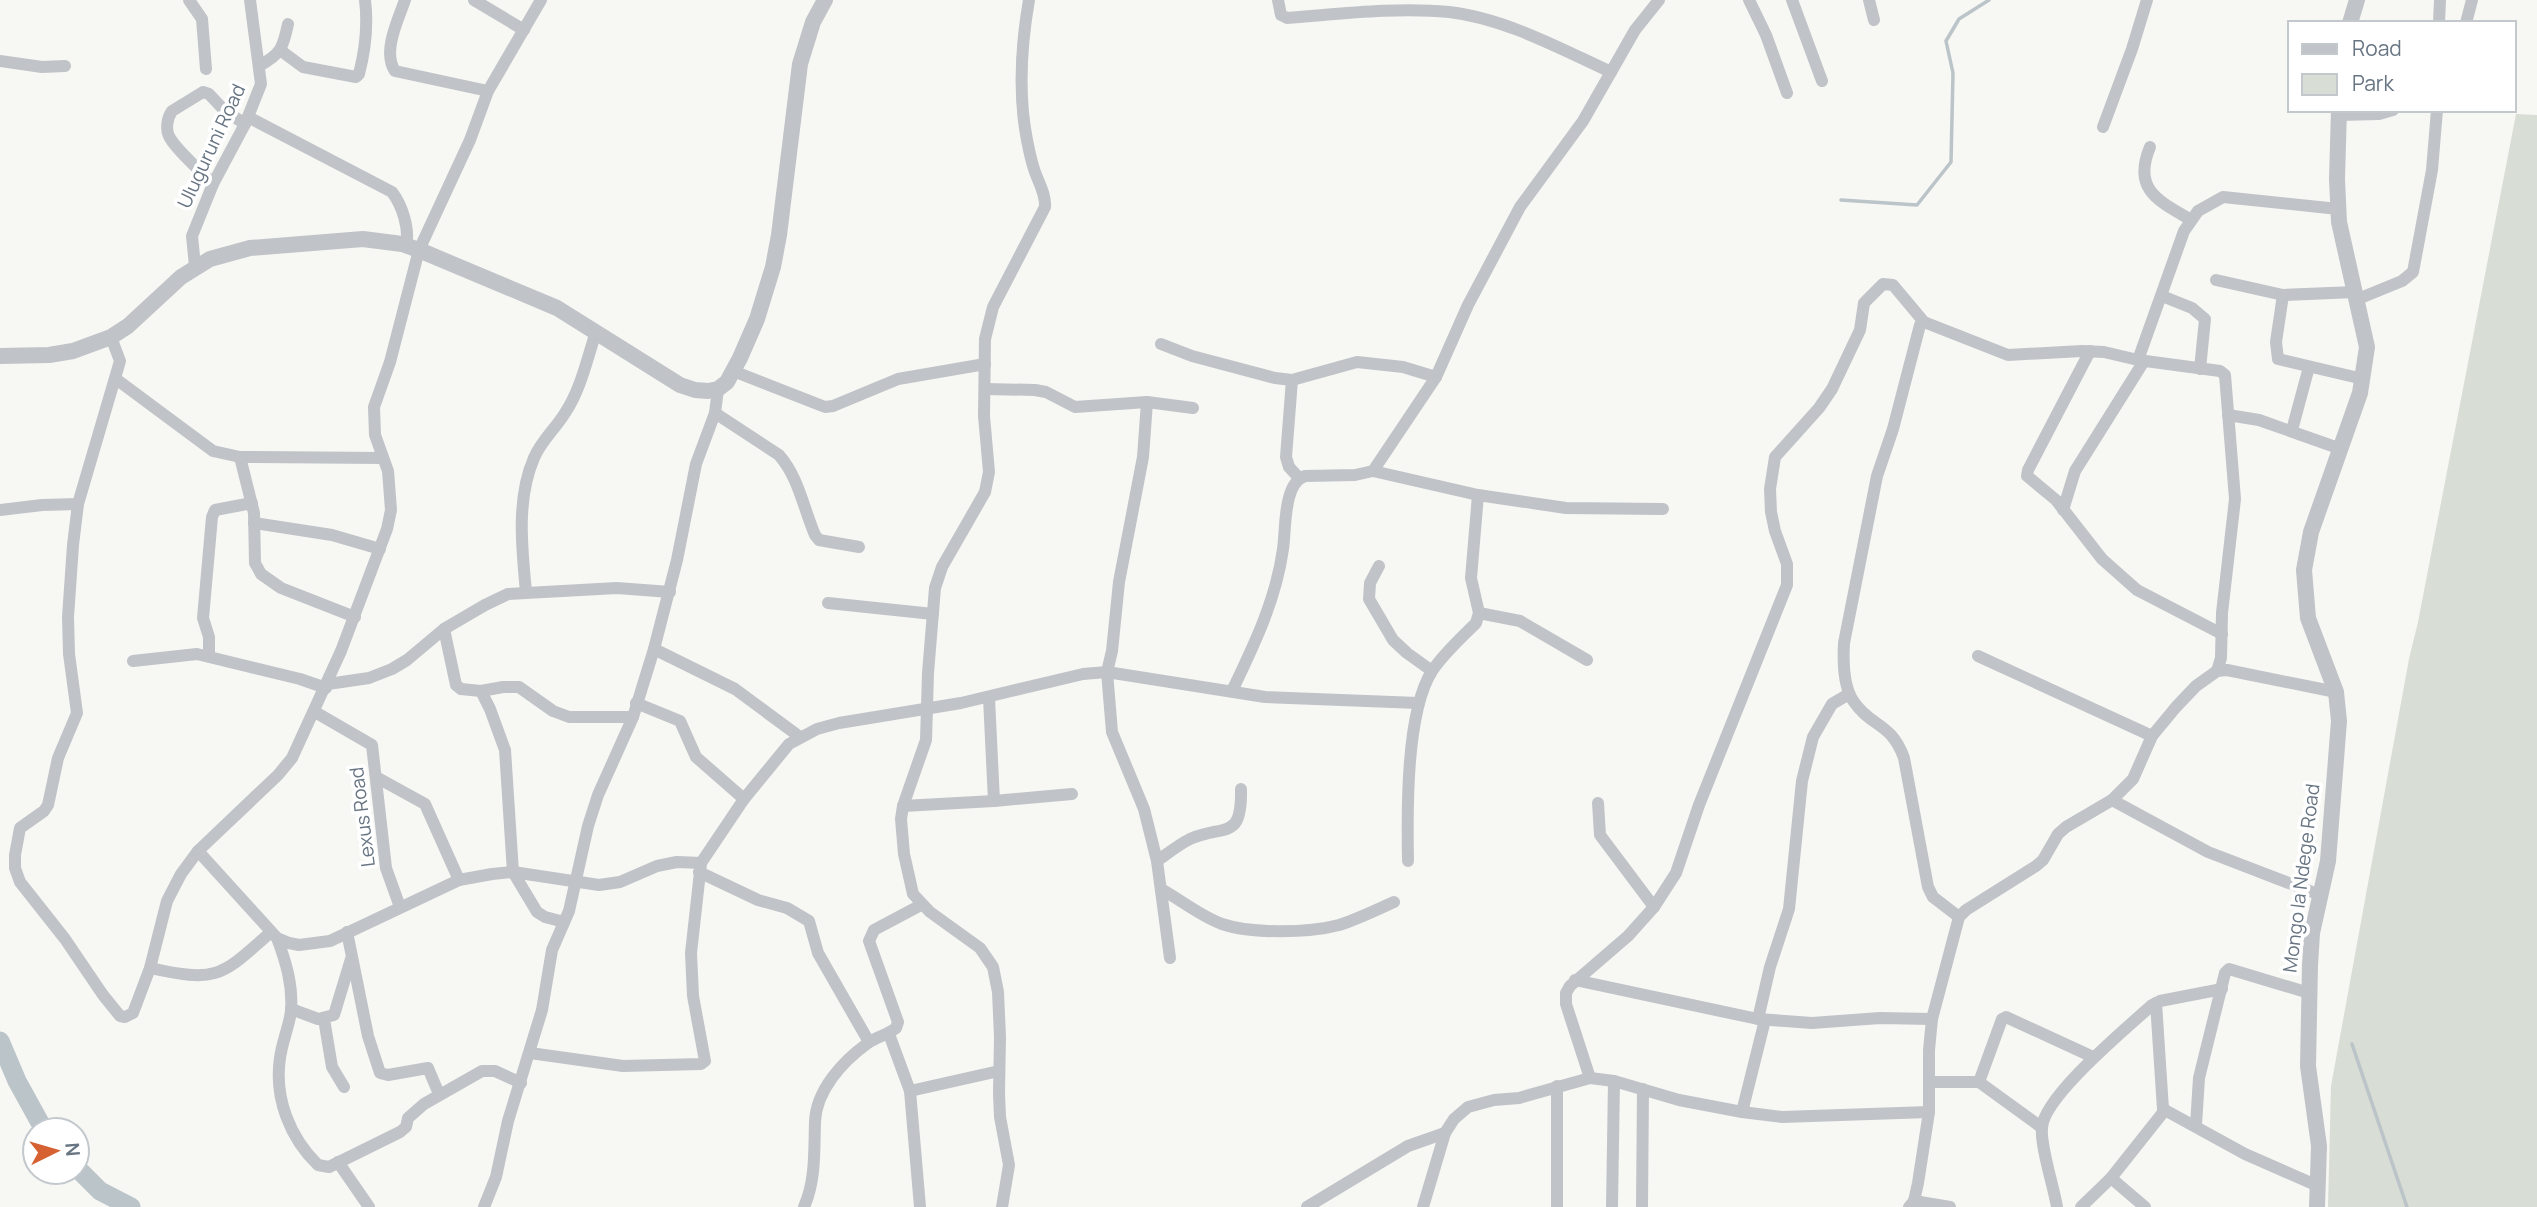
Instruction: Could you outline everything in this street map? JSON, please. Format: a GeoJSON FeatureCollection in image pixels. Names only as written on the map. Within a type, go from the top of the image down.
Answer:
{"type":"FeatureCollection","features":[{"type":"Feature","properties":{"kind":"street"},"geometry":{"type":"LineString","coordinates":[[189,0],[202,19],[205,69]]}},
{"type":"Feature","properties":{"kind":"street","name":"Uluguruni Road"},"geometry":{"type":"LineString","coordinates":[[195,266],[192,236],[261,85],[250,0]]}},
{"type":"Feature","properties":{"kind":"street"},"geometry":{"type":"LineString","coordinates":[[280,50],[303,66],[356,77],[362,65],[366,34],[365,0]]}},
{"type":"Feature","properties":{"kind":"street"},"geometry":{"type":"LineString","coordinates":[[405,0],[391,47],[390,59],[395,71],[488,91]]}},
{"type":"Feature","properties":{"kind":"street"},"geometry":{"type":"LineString","coordinates":[[474,0],[524,30]]}},
{"type":"Feature","properties":{"kind":"street"},"geometry":{"type":"LineString","coordinates":[[111,337],[120,361],[78,504],[68,617],[76,719],[58,758],[48,805],[20,828],[15,868],[20,882],[120,1016],[129,1017],[133,1013],[150,968],[167,901],[181,874],[198,851],[278,775],[292,758],[327,686],[355,617],[391,510],[391,490],[375,435],[374,407],[390,362],[412,248],[470,140],[488,91],[541,0]]}},
{"type":"Feature","properties":{"kind":"street"},"geometry":{"type":"LineString","coordinates":[[0,356],[49,355],[72,351],[111,337],[128,326],[195,266],[210,259],[250,248],[344,239],[381,240],[412,248],[545,302],[680,385],[695,390],[718,389],[727,382],[757,319],[773,267],[800,64],[809,33],[825,0]]}},
{"type":"Feature","properties":{"kind":"street"},"geometry":{"type":"LineString","coordinates":[[1002,1207],[1009,1165],[1000,1117],[998,992],[993,967],[980,948],[921,905],[913,894],[902,832],[903,806],[926,740],[935,588],[942,566],[985,492],[988,479],[984,416],[985,339],[993,307],[1046,201],[1029,149],[1021,99],[1025,21],[1029,0]]}},
{"type":"Feature","properties":{"kind":"street"},"geometry":{"type":"LineString","coordinates":[[1278,0],[1281,15],[1287,18],[1409,10],[1450,12],[1541,39],[1611,72]]}},
{"type":"Feature","properties":{"kind":"street"},"geometry":{"type":"LineString","coordinates":[[1409,10],[1421,0]]}},
{"type":"Feature","properties":{"kind":"street"},"geometry":{"type":"LineString","coordinates":[[1373,471],[1436,377],[1468,305],[1520,206],[1583,121],[1635,30],[1659,0]]}},
{"type":"Feature","properties":{"kind":"street"},"geometry":{"type":"LineString","coordinates":[[1749,0],[1766,35],[1787,93]]}},
{"type":"Feature","properties":{"kind":"street"},"geometry":{"type":"LineString","coordinates":[[1792,0],[1822,81]]}},
{"type":"Feature","properties":{"kind":"street"},"geometry":{"type":"LineString","coordinates":[[1869,0],[1874,20]]}},
{"type":"Feature","properties":{"kind":"street"},"geometry":{"type":"LineString","coordinates":[[2103,127],[2147,0]]}},
{"type":"Feature","properties":{"kind":"street"},"geometry":{"type":"LineString","coordinates":[[2351,21],[2357,0]]}},
{"type":"Feature","properties":{"kind":"street"},"geometry":{"type":"LineString","coordinates":[[2439,21],[2440,0]]}},
{"type":"Feature","properties":{"kind":"street"},"geometry":{"type":"LineString","coordinates":[[2467,21],[2472,0]]}},
{"type":"Feature","properties":{"kind":"street"},"geometry":{"type":"LineString","coordinates":[[259,66],[274,58],[280,50],[288,24]]}},
{"type":"Feature","properties":{"kind":"street"},"geometry":{"type":"LineString","coordinates":[[0,61],[42,67],[65,66]]}},
{"type":"Feature","properties":{"kind":"street"},"geometry":{"type":"LineString","coordinates":[[214,184],[169,137],[167,122],[172,111],[203,92],[209,94],[224,110],[392,192],[398,200],[412,248]]}},
{"type":"Feature","properties":{"kind":"street"},"geometry":{"type":"LineString","coordinates":[[2339,113],[2386,112]]}},
{"type":"Feature","properties":{"kind":"street"},"geometry":{"type":"LineString","coordinates":[[2216,281],[2283,295],[2356,296],[2402,281],[2413,272],[2432,170],[2437,112]]}},
{"type":"Feature","properties":{"kind":"street","name":"Mongo la Ndege Road"},"geometry":{"type":"LineString","coordinates":[[2317,1207],[2319,1146],[2308,1066],[2309,993],[2312,933],[2328,861],[2332,825],[2339,721],[2336,692],[2308,618],[2304,570],[2311,532],[2363,379],[2367,347],[2338,209],[2339,113]]}},
{"type":"Feature","properties":{"kind":"street"},"geometry":{"type":"LineString","coordinates":[[2150,147],[2144,164],[2151,193],[2157,200],[2191,220]]}},
{"type":"Feature","properties":{"kind":"street"},"geometry":{"type":"LineString","coordinates":[[2063,510],[2075,471],[2141,361],[2184,231],[2198,211],[2222,197],[2338,209]]}},
{"type":"Feature","properties":{"kind":"street"},"geometry":{"type":"LineString","coordinates":[[1590,1078],[1566,1004],[1566,993],[1575,981],[1628,936],[1654,907],[1676,873],[1699,805],[1787,585],[1787,564],[1771,512],[1770,489],[1775,457],[1819,408],[1832,389],[1860,330],[1864,303],[1883,284],[1893,285],[1924,322],[2008,355],[2104,352],[2141,361],[2220,371],[2225,375],[2235,499],[2222,613],[2221,658],[2217,671]]}},
{"type":"Feature","properties":{"kind":"street"},"geometry":{"type":"LineString","coordinates":[[2283,295],[2276,342],[2278,359],[2363,379]]}},
{"type":"Feature","properties":{"kind":"street"},"geometry":{"type":"LineString","coordinates":[[2162,296],[2192,308],[2204,319],[2200,369]]}},
{"type":"Feature","properties":{"kind":"street"},"geometry":{"type":"LineString","coordinates":[[1924,322],[1920,325],[1893,429],[1877,476],[1843,643],[1844,664],[1849,694],[1854,703],[1890,732],[1899,744],[1904,758],[1928,887],[1933,897],[1959,918]]}},
{"type":"Feature","properties":{"kind":"street"},"geometry":{"type":"LineString","coordinates":[[526,592],[521,524],[530,470],[539,447],[566,412],[575,394],[596,332]]}},
{"type":"Feature","properties":{"kind":"street"},"geometry":{"type":"LineString","coordinates":[[1161,344],[1275,378],[1292,380],[1357,362],[1403,367],[1436,377]]}},
{"type":"Feature","properties":{"kind":"street"},"geometry":{"type":"LineString","coordinates":[[2090,351],[2028,470],[2029,480],[2048,493],[2102,559],[2137,590],[2222,635]]}},
{"type":"Feature","properties":{"kind":"street"},"geometry":{"type":"LineString","coordinates":[[733,371],[825,407],[898,379],[985,364]]}},
{"type":"Feature","properties":{"kind":"street"},"geometry":{"type":"LineString","coordinates":[[2292,430],[2309,367]]}},
{"type":"Feature","properties":{"kind":"street"},"geometry":{"type":"LineString","coordinates":[[116,379],[173,420],[200,444],[213,451],[240,457],[383,458]]}},
{"type":"Feature","properties":{"kind":"street"},"geometry":{"type":"LineString","coordinates":[[1292,380],[1286,457],[1289,467],[1299,478]]}},
{"type":"Feature","properties":{"kind":"street"},"geometry":{"type":"LineString","coordinates":[[484,1207],[496,1177],[508,1121],[542,1010],[552,950],[564,922],[588,826],[598,795],[633,717],[654,649],[670,592],[696,464],[715,413],[718,389]]}},
{"type":"Feature","properties":{"kind":"street"},"geometry":{"type":"LineString","coordinates":[[985,389],[1046,392],[1075,407],[1147,402],[1193,408]]}},
{"type":"Feature","properties":{"kind":"street"},"geometry":{"type":"LineString","coordinates":[[1147,402],[1143,457],[1119,582],[1112,651],[1107,672],[1112,732],[1144,809],[1157,861],[1170,958]]}},
{"type":"Feature","properties":{"kind":"street"},"geometry":{"type":"LineString","coordinates":[[715,413],[772,451],[787,465],[819,540],[859,547]]}},
{"type":"Feature","properties":{"kind":"street"},"geometry":{"type":"LineString","coordinates":[[2228,415],[2259,420],[2341,449]]}},
{"type":"Feature","properties":{"kind":"street"},"geometry":{"type":"LineString","coordinates":[[240,457],[252,503],[255,563],[261,574],[281,588],[355,617]]}},
{"type":"Feature","properties":{"kind":"street"},"geometry":{"type":"LineString","coordinates":[[1299,478],[1355,475],[1373,471],[1478,495],[1566,508],[1663,509]]}},
{"type":"Feature","properties":{"kind":"street"},"geometry":{"type":"LineString","coordinates":[[1232,691],[1265,621],[1283,552],[1289,494],[1299,478]]}},
{"type":"Feature","properties":{"kind":"street"},"geometry":{"type":"LineString","coordinates":[[1408,861],[1408,816],[1418,702],[1432,671],[1476,623],[1479,613],[1471,578],[1478,495]]}},
{"type":"Feature","properties":{"kind":"street"},"geometry":{"type":"LineString","coordinates":[[209,656],[209,637],[203,618],[212,517],[215,510],[252,503]]}},
{"type":"Feature","properties":{"kind":"street"},"geometry":{"type":"LineString","coordinates":[[0,510],[78,504]]}},
{"type":"Feature","properties":{"kind":"street"},"geometry":{"type":"LineString","coordinates":[[254,523],[332,535],[380,549]]}},
{"type":"Feature","properties":{"kind":"street"},"geometry":{"type":"LineString","coordinates":[[1379,566],[1370,583],[1369,599],[1393,640],[1432,671]]}},
{"type":"Feature","properties":{"kind":"street"},"geometry":{"type":"LineString","coordinates":[[133,661],[184,655],[209,656],[327,686],[369,678],[392,669],[444,629],[508,594],[617,588],[670,592]]}},
{"type":"Feature","properties":{"kind":"street"},"geometry":{"type":"LineString","coordinates":[[828,603],[933,614]]}},
{"type":"Feature","properties":{"kind":"street"},"geometry":{"type":"LineString","coordinates":[[1479,613],[1520,621],[1587,660]]}},
{"type":"Feature","properties":{"kind":"street"},"geometry":{"type":"LineString","coordinates":[[444,629],[456,685],[461,689],[481,691],[519,687],[553,711],[569,717],[633,717]]}},
{"type":"Feature","properties":{"kind":"street"},"geometry":{"type":"LineString","coordinates":[[654,649],[735,689],[800,737]]}},
{"type":"Feature","properties":{"kind":"street"},"geometry":{"type":"LineString","coordinates":[[1978,656],[2152,736]]}},
{"type":"Feature","properties":{"kind":"street"},"geometry":{"type":"LineString","coordinates":[[1950,1207],[1911,1204],[1929,1112],[1932,1019],[1959,918],[1966,910],[2043,860],[2058,834],[2066,827],[2112,800],[2133,779],[2152,736],[2196,686],[2217,671],[2227,670],[2336,692]]}},
{"type":"Feature","properties":{"kind":"street"},"geometry":{"type":"LineString","coordinates":[[530,1053],[623,1066],[674,1066],[701,1064],[705,1061],[693,996],[691,963],[692,930],[700,868],[744,799],[789,744],[800,737],[839,723],[989,698],[1083,674],[1107,672],[1265,698],[1418,702]]}},
{"type":"Feature","properties":{"kind":"street"},"geometry":{"type":"LineString","coordinates":[[481,691],[505,750],[513,872],[537,912],[564,922]]}},
{"type":"Feature","properties":{"kind":"street"},"geometry":{"type":"LineString","coordinates":[[1742,1112],[1791,898],[1802,781],[1813,737],[1832,704],[1849,694]]}},
{"type":"Feature","properties":{"kind":"street"},"geometry":{"type":"LineString","coordinates":[[989,698],[994,802]]}},
{"type":"Feature","properties":{"kind":"street"},"geometry":{"type":"LineString","coordinates":[[636,704],[680,721],[696,757],[744,799]]}},
{"type":"Feature","properties":{"kind":"street","name":"Lexus Road"},"geometry":{"type":"LineString","coordinates":[[315,712],[372,745],[386,868],[400,906]]}},
{"type":"Feature","properties":{"kind":"street"},"geometry":{"type":"LineString","coordinates":[[376,777],[425,804],[459,880]]}},
{"type":"Feature","properties":{"kind":"street"},"geometry":{"type":"LineString","coordinates":[[1157,861],[1188,840],[1225,831],[1234,825],[1241,813],[1241,789]]}},
{"type":"Feature","properties":{"kind":"street"},"geometry":{"type":"LineString","coordinates":[[903,806],[994,802],[1072,793]]}},
{"type":"Feature","properties":{"kind":"street"},"geometry":{"type":"LineString","coordinates":[[2112,800],[2208,852],[2320,895]]}},
{"type":"Feature","properties":{"kind":"street"},"geometry":{"type":"LineString","coordinates":[[1598,803],[1600,835],[1654,907]]}},
{"type":"Feature","properties":{"kind":"street"},"geometry":{"type":"LineString","coordinates":[[198,851],[274,935],[289,943],[314,944],[347,932],[459,880],[513,872],[591,885],[621,882],[657,866],[677,862],[700,868],[758,900],[788,908],[809,921],[818,953],[869,1042]]}},
{"type":"Feature","properties":{"kind":"street"},"geometry":{"type":"LineString","coordinates":[[1161,889],[1221,924],[1265,930],[1318,929],[1356,919],[1394,902]]}},
{"type":"Feature","properties":{"kind":"street"},"geometry":{"type":"LineString","coordinates":[[804,1207],[809,1196],[817,1144],[815,1117],[825,1090],[836,1072],[869,1042],[889,1034],[896,1028],[897,1015],[869,941],[870,935],[874,930],[921,905]]}},
{"type":"Feature","properties":{"kind":"street"},"geometry":{"type":"LineString","coordinates":[[347,932],[368,1036],[380,1073],[388,1075],[428,1068],[439,1094]]}},
{"type":"Feature","properties":{"kind":"street"},"geometry":{"type":"LineString","coordinates":[[150,968],[182,975],[205,976],[222,972],[274,935]]}},
{"type":"Feature","properties":{"kind":"street"},"geometry":{"type":"LineString","coordinates":[[274,935],[289,974],[291,1009],[279,1068],[287,1122],[293,1135],[318,1165],[329,1167],[404,1129],[408,1118],[439,1094],[482,1071],[490,1069],[521,1083]]}},
{"type":"Feature","properties":{"kind":"street"},"geometry":{"type":"LineString","coordinates":[[291,1009],[324,1019],[334,1015],[352,959]]}},
{"type":"Feature","properties":{"kind":"street"},"geometry":{"type":"LineString","coordinates":[[2196,1125],[2199,1078],[2225,973],[2229,969],[2309,993]]}},
{"type":"Feature","properties":{"kind":"street"},"geometry":{"type":"LineString","coordinates":[[1575,981],[1762,1019],[1812,1023],[1880,1018],[1932,1019]]}},
{"type":"Feature","properties":{"kind":"street"},"geometry":{"type":"LineString","coordinates":[[2057,1207],[2042,1127],[2047,1110],[2093,1057],[2156,1003],[2222,989]]}},
{"type":"Feature","properties":{"kind":"street"},"geometry":{"type":"LineString","coordinates":[[2156,1003],[2163,1109],[2245,1154],[2318,1186]]}},
{"type":"Feature","properties":{"kind":"street"},"geometry":{"type":"LineString","coordinates":[[1979,1082],[2002,1019],[2006,1017],[2093,1057]]}},
{"type":"Feature","properties":{"kind":"street"},"geometry":{"type":"LineString","coordinates":[[324,1019],[332,1067],[344,1087]]}},
{"type":"Feature","properties":{"kind":"street"},"geometry":{"type":"LineString","coordinates":[[889,1034],[910,1091],[920,1207]]}},
{"type":"Feature","properties":{"kind":"street"},"geometry":{"type":"LineString","coordinates":[[910,1091],[999,1071]]}},
{"type":"Feature","properties":{"kind":"street"},"geometry":{"type":"LineString","coordinates":[[1423,1207],[1445,1133],[1454,1119],[1468,1107],[1494,1100],[1519,1098],[1590,1078],[1614,1081],[1679,1100],[1742,1112],[1782,1116],[1929,1112]]}},
{"type":"Feature","properties":{"kind":"street"},"geometry":{"type":"LineString","coordinates":[[1612,1207],[1614,1081]]}},
{"type":"Feature","properties":{"kind":"street"},"geometry":{"type":"LineString","coordinates":[[1930,1082],[1979,1082],[2042,1127]]}},
{"type":"Feature","properties":{"kind":"street"},"geometry":{"type":"LineString","coordinates":[[1557,1086],[1557,1207]]}},
{"type":"Feature","properties":{"kind":"street"},"geometry":{"type":"LineString","coordinates":[[1642,1207],[1643,1089]]}},
{"type":"Feature","properties":{"kind":"street"},"geometry":{"type":"LineString","coordinates":[[2081,1207],[2111,1178],[2165,1110]]}},
{"type":"Feature","properties":{"kind":"street"},"geometry":{"type":"LineString","coordinates":[[1307,1207],[1408,1146],[1445,1133]]}},
{"type":"Feature","properties":{"kind":"street"},"geometry":{"type":"LineString","coordinates":[[338,1162],[369,1207]]}},
{"type":"Feature","properties":{"kind":"street"},"geometry":{"type":"LineString","coordinates":[[2111,1178],[2146,1207]]}},
{"type":"Feature","properties":{"kind":"green space"},"geometry":{"type":"Polygon","coordinates":[[[2516,114],[2537,115],[2537,1207],[2328,1207],[2331,1086],[2409,659],[2516,114]]]}},
{"type":"Feature","properties":{"kind":"waterway"},"geometry":{"type":"LineString","coordinates":[[1841,200],[1917,205],[1951,162],[1953,73],[1946,41],[1959,19],[1989,0]]}},
{"type":"Feature","properties":{"kind":"waterway"},"geometry":{"type":"LineString","coordinates":[[0,1041],[17,1081],[36,1116]]}},
{"type":"Feature","properties":{"kind":"waterway"},"geometry":{"type":"LineString","coordinates":[[2352,1044],[2407,1207]]}},
{"type":"Feature","properties":{"kind":"waterway"},"geometry":{"type":"LineString","coordinates":[[91,1182],[100,1191],[131,1207]]}}]}
